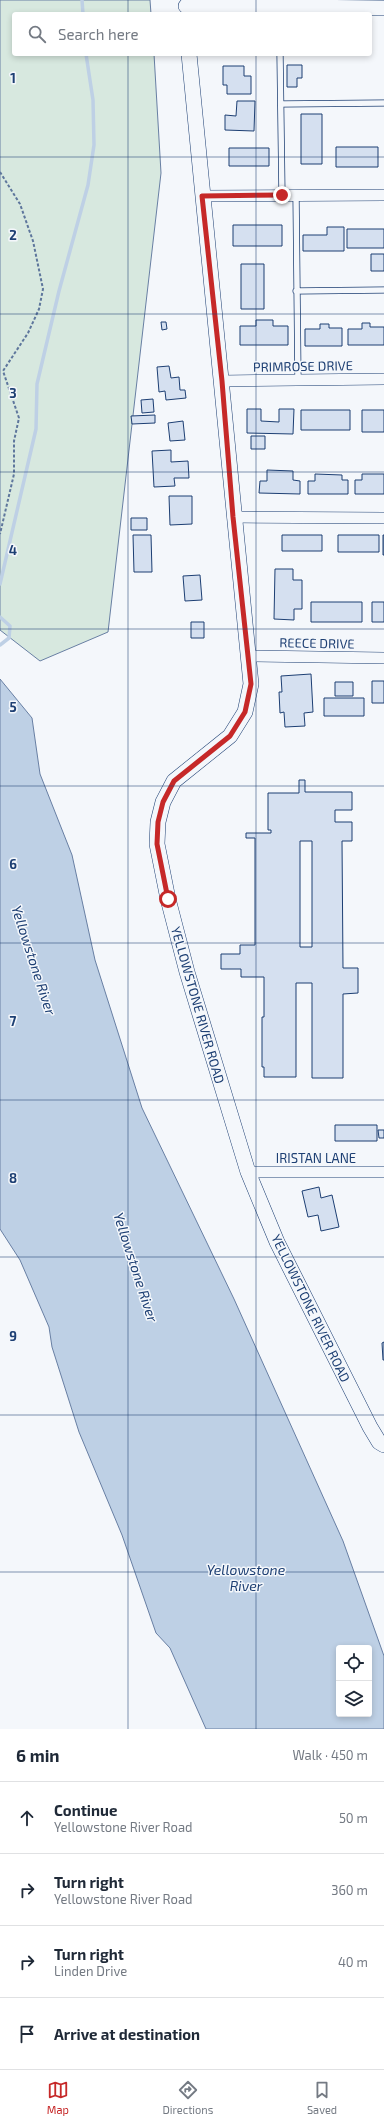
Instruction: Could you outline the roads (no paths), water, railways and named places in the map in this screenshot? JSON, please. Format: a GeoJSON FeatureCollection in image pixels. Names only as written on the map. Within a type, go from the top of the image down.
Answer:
{"type":"FeatureCollection","features":[{"type":"Feature","properties":{"kind":"street"},"geometry":{"type":"LineString","coordinates":[[186,7],[279,10],[384,8]]}},
{"type":"Feature","properties":{"kind":"street","name":"YELLOWSTONE RIVER ROAD"},"geometry":{"type":"LineString","coordinates":[[189,56],[202,196],[222,381],[233,517],[251,684],[245,712],[230,736],[174,781],[163,802],[158,822],[157,844],[168,899],[187,972],[248,1172],[277,1242],[370,1427],[379,1442],[384,1445]]}},
{"type":"Feature","properties":{"kind":"street"},"geometry":{"type":"LineString","coordinates":[[202,196],[384,195]]}},
{"type":"Feature","properties":{"kind":"street","name":"PRIMROSE DRIVE"},"geometry":{"type":"LineString","coordinates":[[222,381],[384,379]]}},
{"type":"Feature","properties":{"kind":"street"},"geometry":{"type":"LineString","coordinates":[[233,517],[384,518]]}},
{"type":"Feature","properties":{"kind":"street","name":"REECE DRIVE"},"geometry":{"type":"LineString","coordinates":[[249,656],[384,658]]}},
{"type":"Feature","properties":{"kind":"street","name":"IRISTAN LANE"},"geometry":{"type":"LineString","coordinates":[[248,1172],[384,1172]]}},
{"type":"Feature","properties":{"kind":"lane"},"geometry":{"type":"LineString","coordinates":[[280,56],[282,195]]}},
{"type":"Feature","properties":{"kind":"lane"},"geometry":{"type":"LineString","coordinates":[[281,104],[384,103]]}},
{"type":"Feature","properties":{"kind":"lane"},"geometry":{"type":"LineString","coordinates":[[296,195],[298,380]]}},
{"type":"Feature","properties":{"kind":"lane"},"geometry":{"type":"LineString","coordinates":[[296,291],[384,290]]}},
{"type":"Feature","properties":{"kind":"water","name":"Yellowstone River"},"geometry":{"type":"Polygon","coordinates":[[[0,679],[32,718],[40,774],[72,855],[95,960],[142,1108],[234,1299],[343,1541],[384,1656],[384,1729],[206,1729],[170,1648],[156,1633],[122,1535],[79,1432],[52,1347],[49,1327],[20,1260],[0,1229],[0,679]]]}},
{"type":"Feature","properties":{"kind":"waterway"},"geometry":{"type":"LineString","coordinates":[[82,0],[83,12]]}},
{"type":"Feature","properties":{"kind":"waterway"},"geometry":{"type":"LineString","coordinates":[[0,584],[36,429],[37,384],[59,291],[88,185],[94,145],[93,100],[86,56]]}},
{"type":"Feature","properties":{"kind":"waterway"},"geometry":{"type":"LineString","coordinates":[[0,617],[10,626],[9,638],[0,645]]}}]}
